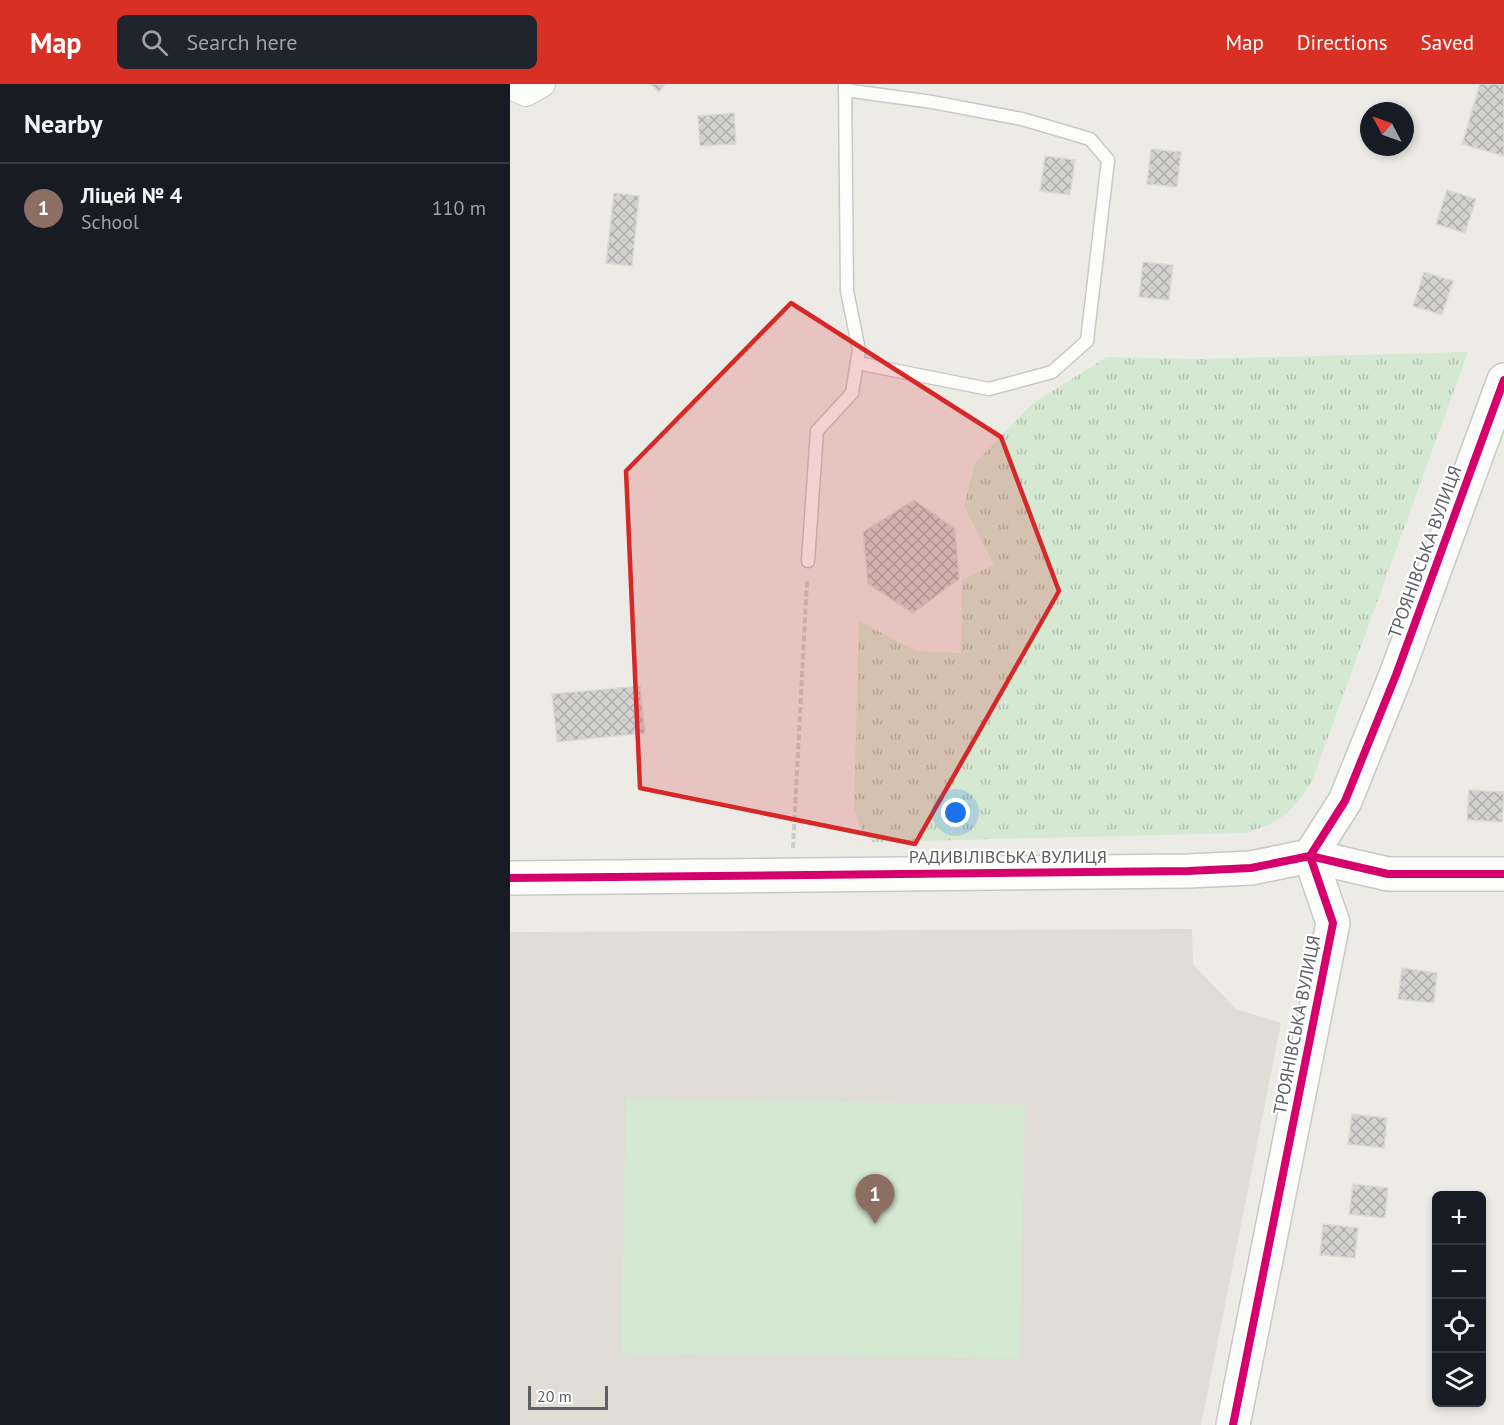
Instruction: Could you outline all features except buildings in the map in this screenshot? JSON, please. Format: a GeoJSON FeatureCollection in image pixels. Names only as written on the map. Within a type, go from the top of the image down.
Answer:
{"type":"FeatureCollection","features":[{"type":"Feature","properties":{"kind":"street"},"geometry":{"type":"LineString","coordinates":[[510,86],[526,93],[542,84]]}},
{"type":"Feature","properties":{"kind":"street","name":"ТРОЯНІВСЬКА ВУЛИЦЯ"},"geometry":{"type":"LineString","coordinates":[[1233,1425],[1333,923],[1310,856],[1345,801],[1396,675],[1504,380]]}},
{"type":"Feature","properties":{"kind":"street","name":"РАДИВІЛІВСЬКА ВУЛИЦЯ"},"geometry":{"type":"LineString","coordinates":[[510,878],[792,873],[1188,871],[1251,868],[1310,856],[1388,874],[1504,874]]}},
{"type":"Feature","properties":{"kind":"lane"},"geometry":{"type":"LineString","coordinates":[[808,561],[817,431],[852,393],[859,350],[846,291],[845,87],[1022,119],[1090,139],[1108,160],[1086,341],[1052,372],[989,389],[857,363]]}},
{"type":"Feature","properties":{"kind":"path"},"geometry":{"type":"LineString","coordinates":[[792,873],[808,561]]}},
{"type":"Feature","properties":{"kind":"highlighted area"},"geometry":{"type":"Polygon","coordinates":[[[791,303],[1001,437],[1059,591],[915,844],[640,788],[626,471],[791,303]]]}},
{"type":"Feature","properties":{"kind":"shaded area"},"geometry":{"type":"Polygon","coordinates":[[[1192,929],[1193,964],[1236,1009],[1281,1023],[1201,1425],[510,1425],[510,932],[1192,929]]]}},
{"type":"Feature","properties":{"kind":"green space"},"geometry":{"type":"Polygon","coordinates":[[[1468,352],[1312,781],[1298,801],[1284,815],[1268,825],[1245,833],[873,842],[863,833],[854,809],[859,621],[916,651],[961,653],[962,580],[994,565],[964,506],[975,463],[1033,403],[1107,357],[1198,359],[1468,352]]]}},
{"type":"Feature","properties":{"kind":"green space"},"geometry":{"type":"Polygon","coordinates":[[[626,1098],[1025,1105],[1020,1359],[621,1353],[626,1098]]]}},
{"type":"Feature","properties":{"kind":"cycle path"},"geometry":{"type":"LineString","coordinates":[[1310,856],[1345,801],[1396,675],[1504,380]]}},
{"type":"Feature","properties":{"kind":"cycle path"},"geometry":{"type":"LineString","coordinates":[[510,878],[1188,871],[1251,868],[1310,856],[1388,874],[1504,874]]}},
{"type":"Feature","properties":{"kind":"cycle path"},"geometry":{"type":"LineString","coordinates":[[1233,1425],[1333,923],[1310,856]]}},
{"type":"Feature","properties":{"kind":"place","name":"Ліцей № 4"},"geometry":{"type":"Point","coordinates":[875,1224]}}]}
